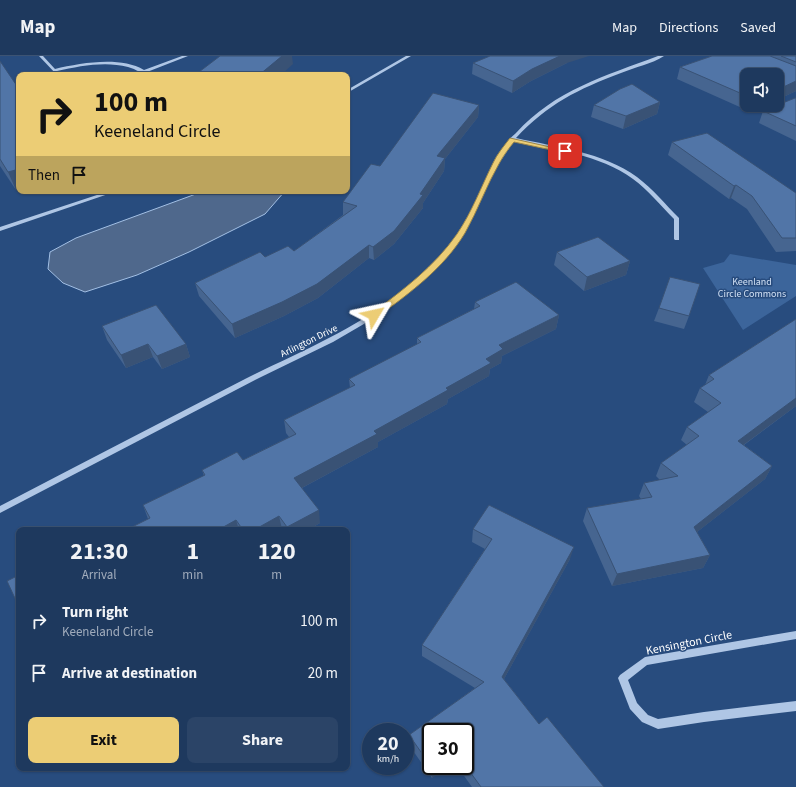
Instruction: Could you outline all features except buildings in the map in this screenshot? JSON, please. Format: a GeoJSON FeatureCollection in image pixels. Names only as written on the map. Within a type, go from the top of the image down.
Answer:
{"type":"FeatureCollection","features":[{"type":"Feature","properties":{"kind":"street"},"geometry":{"type":"LineString","coordinates":[[41,56],[54,70],[84,64],[110,63],[130,65],[145,71],[186,56]]}},
{"type":"Feature","properties":{"kind":"street"},"geometry":{"type":"LineString","coordinates":[[350,90],[409,56]]}},
{"type":"Feature","properties":{"kind":"street","name":"Arlington Drive"},"geometry":{"type":"LineString","coordinates":[[0,510],[262,373],[342,334],[391,303],[426,275],[445,254],[472,215],[497,162],[512,139],[538,114],[574,90],[662,56]]}},
{"type":"Feature","properties":{"kind":"street"},"geometry":{"type":"LineString","coordinates":[[512,139],[591,157],[618,167],[635,178],[677,219],[677,239]]}},
{"type":"Feature","properties":{"kind":"street"},"geometry":{"type":"LineString","coordinates":[[0,229],[105,194]]}},
{"type":"Feature","properties":{"kind":"street","name":"Kensington Circle"},"geometry":{"type":"LineString","coordinates":[[796,635],[645,662],[623,678],[633,706],[645,719],[658,724],[796,706]]}},
{"type":"Feature","properties":{"kind":"green space","name":"Keenland Circle Commons"},"geometry":{"type":"Polygon","coordinates":[[[730,254],[796,265],[796,296],[743,330],[703,268],[724,262],[730,254]]]}},
{"type":"Feature","properties":{"kind":"shaded area"},"geometry":{"type":"Polygon","coordinates":[[[196,194],[282,194],[265,214],[189,252],[137,275],[85,292],[63,283],[48,269],[50,252],[76,238],[196,194]]]}},
{"type":"Feature","properties":{"kind":"route"},"geometry":{"type":"LineString","coordinates":[[374,315],[402,295],[426,275],[445,254],[472,215],[497,162],[512,139],[565,151]]}}]}
